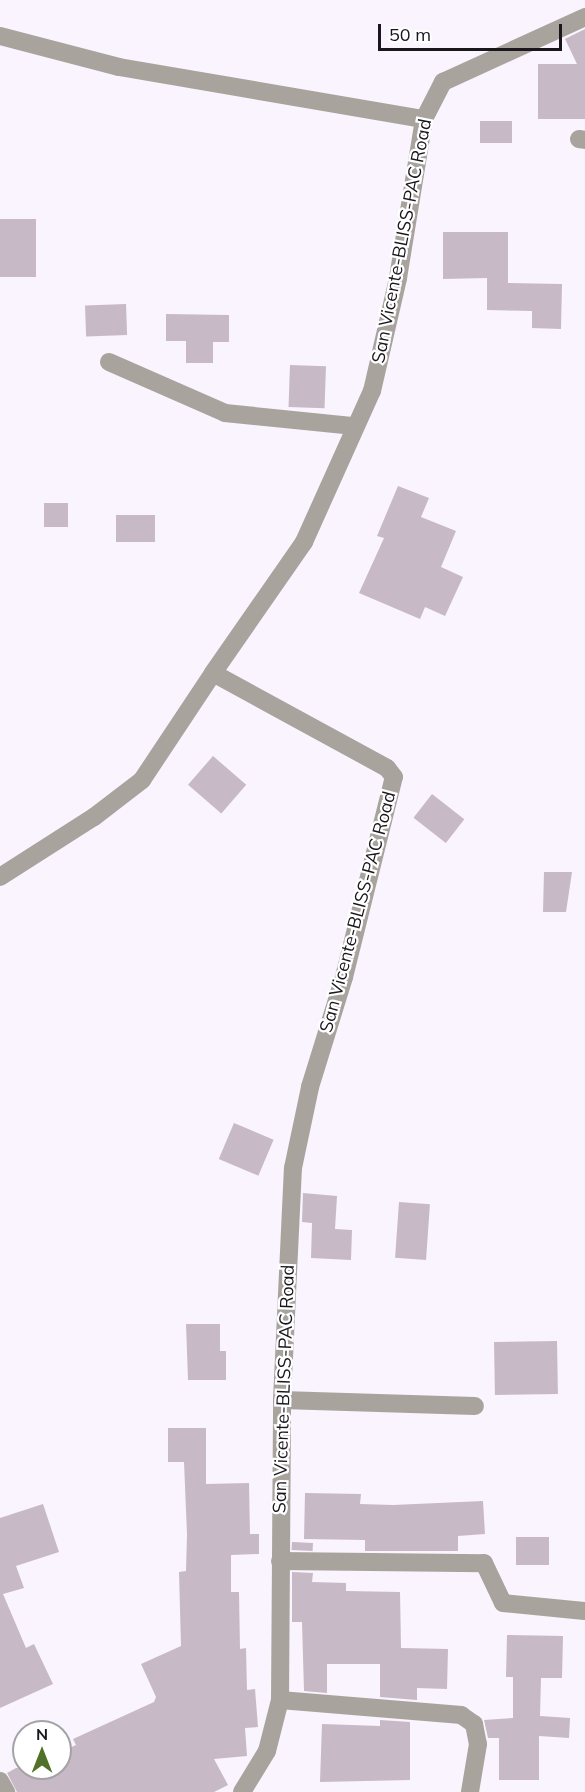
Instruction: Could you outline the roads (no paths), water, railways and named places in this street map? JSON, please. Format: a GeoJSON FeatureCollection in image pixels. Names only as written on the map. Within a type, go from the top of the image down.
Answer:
{"type":"FeatureCollection","features":[{"type":"Feature","properties":{"kind":"street","name":"San Vicente-BLISS-PAC Road"},"geometry":{"type":"LineString","coordinates":[[242,1792],[267,1751],[280,1700],[282,1400],[294,1168],[310,1087],[344,977],[394,777],[387,768],[213,673],[304,542],[354,426],[372,391],[398,278],[424,119],[443,82],[585,17]]}},
{"type":"Feature","properties":{"kind":"street"},"geometry":{"type":"LineString","coordinates":[[0,36],[119,66],[424,119]]}},
{"type":"Feature","properties":{"kind":"street"},"geometry":{"type":"LineString","coordinates":[[109,362],[225,413],[354,426]]}},
{"type":"Feature","properties":{"kind":"street"},"geometry":{"type":"LineString","coordinates":[[0,877],[94,817],[142,780],[213,673]]}},
{"type":"Feature","properties":{"kind":"street"},"geometry":{"type":"LineString","coordinates":[[282,1400],[475,1406]]}},
{"type":"Feature","properties":{"kind":"street"},"geometry":{"type":"LineString","coordinates":[[280,1561],[484,1563],[503,1603],[585,1611]]}},
{"type":"Feature","properties":{"kind":"street"},"geometry":{"type":"LineString","coordinates":[[280,1700],[460,1715],[474,1724],[478,1744],[470,1792]]}},
{"type":"Feature","properties":{"kind":"street"},"geometry":{"type":"LineString","coordinates":[[0,1780],[6,1792]]}}]}
